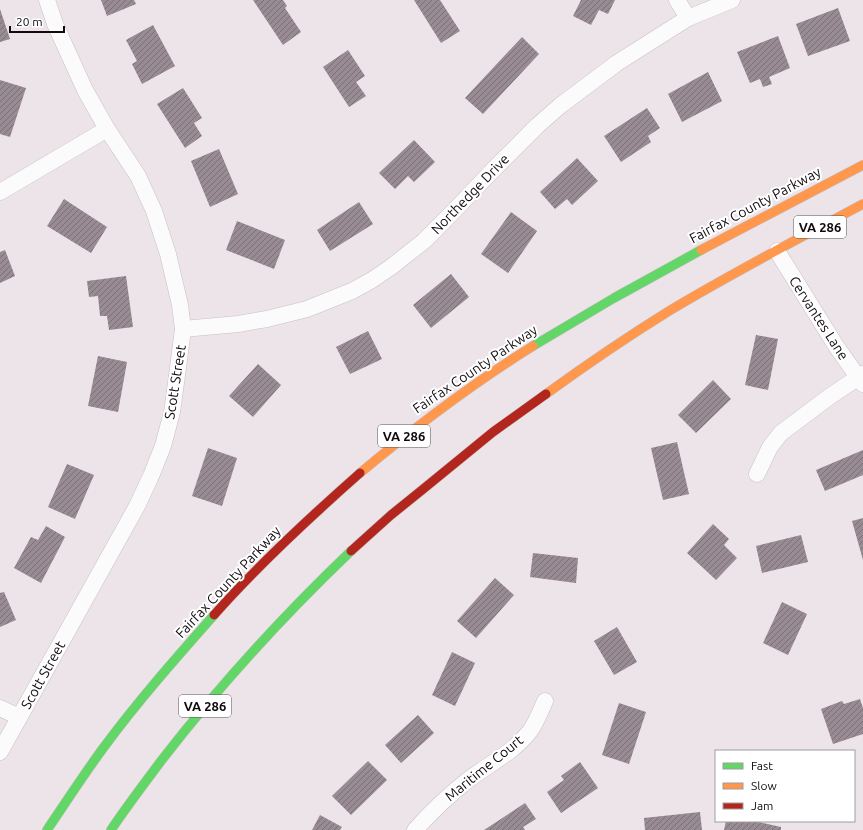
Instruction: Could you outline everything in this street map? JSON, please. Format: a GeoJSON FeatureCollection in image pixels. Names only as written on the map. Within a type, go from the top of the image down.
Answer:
{"type":"FeatureCollection","features":[{"type":"Feature","properties":{"kind":"highway","name":"Fairfax County Parkway"},"geometry":{"type":"LineString","coordinates":[[47,830],[109,741],[187,645],[239,587],[292,534],[344,486],[403,436],[459,394],[522,352],[590,310],[863,165]]}},
{"type":"Feature","properties":{"kind":"highway","name":"VA 286"},"geometry":{"type":"LineString","coordinates":[[110,830],[154,771],[233,673],[310,591],[392,514],[506,423],[552,389],[643,328],[696,295],[863,204]]}},
{"type":"Feature","properties":{"kind":"street","name":"Scott Street"},"geometry":{"type":"LineString","coordinates":[[0,752],[137,506],[151,476],[163,446],[172,412],[183,329],[180,305],[168,254],[154,211],[138,176],[107,129],[82,82],[55,24],[47,0]]}},
{"type":"Feature","properties":{"kind":"street"},"geometry":{"type":"LineString","coordinates":[[677,0],[688,18]]}},
{"type":"Feature","properties":{"kind":"street","name":"Northedge Drive"},"geometry":{"type":"LineString","coordinates":[[183,329],[267,320],[306,309],[352,291],[372,280],[424,241],[492,171],[561,105],[617,63],[688,18],[732,0]]}},
{"type":"Feature","properties":{"kind":"street"},"geometry":{"type":"LineString","coordinates":[[0,192],[107,129]]}},
{"type":"Feature","properties":{"kind":"street","name":"Cervantes Lane"},"geometry":{"type":"LineString","coordinates":[[777,251],[836,346],[861,379]]}},
{"type":"Feature","properties":{"kind":"street"},"geometry":{"type":"LineString","coordinates":[[757,474],[770,447],[781,433],[829,397],[861,379]]}},
{"type":"Feature","properties":{"kind":"street","name":"Maritime Court"},"geometry":{"type":"LineString","coordinates":[[414,830],[467,780],[522,740],[531,730],[545,701]]}},
{"type":"Feature","properties":{"kind":"street"},"geometry":{"type":"LineString","coordinates":[[0,708],[19,717]]}},
{"type":"Feature","properties":{"kind":"building"},"geometry":{"type":"Polygon","coordinates":[[[101,0],[134,0],[136,4],[107,16],[101,0]]]}},
{"type":"Feature","properties":{"kind":"building"},"geometry":{"type":"Polygon","coordinates":[[[253,0],[283,0],[287,6],[285,8],[301,32],[283,45],[253,0]]]}},
{"type":"Feature","properties":{"kind":"building"},"geometry":{"type":"Polygon","coordinates":[[[414,0],[440,0],[460,31],[441,43],[414,0]]]}},
{"type":"Feature","properties":{"kind":"building"},"geometry":{"type":"Polygon","coordinates":[[[581,0],[615,0],[608,14],[599,10],[591,25],[573,16],[581,0]]]}},
{"type":"Feature","properties":{"kind":"building"},"geometry":{"type":"Polygon","coordinates":[[[838,8],[850,41],[808,56],[796,24],[838,8]]]}},
{"type":"Feature","properties":{"kind":"building"},"geometry":{"type":"Polygon","coordinates":[[[0,9],[10,39],[0,42],[0,9]]]}},
{"type":"Feature","properties":{"kind":"building"},"geometry":{"type":"Polygon","coordinates":[[[153,25],[175,66],[142,84],[132,64],[137,61],[126,40],[153,25]]]}},
{"type":"Feature","properties":{"kind":"building"},"geometry":{"type":"Polygon","coordinates":[[[778,36],[790,68],[769,77],[772,84],[763,87],[760,79],[750,83],[737,52],[778,36]]]}},
{"type":"Feature","properties":{"kind":"building"},"geometry":{"type":"Polygon","coordinates":[[[522,37],[539,54],[483,114],[465,98],[522,37]]]}},
{"type":"Feature","properties":{"kind":"building"},"geometry":{"type":"Polygon","coordinates":[[[348,50],[365,76],[356,82],[366,96],[349,107],[323,67],[348,50]]]}},
{"type":"Feature","properties":{"kind":"building"},"geometry":{"type":"Polygon","coordinates":[[[708,72],[722,101],[682,122],[668,94],[708,72]]]}},
{"type":"Feature","properties":{"kind":"building"},"geometry":{"type":"Polygon","coordinates":[[[0,80],[26,88],[10,137],[0,134],[0,80]]]}},
{"type":"Feature","properties":{"kind":"building"},"geometry":{"type":"Polygon","coordinates":[[[183,88],[202,118],[194,123],[202,136],[185,148],[157,104],[183,88]]]}},
{"type":"Feature","properties":{"kind":"building"},"geometry":{"type":"Polygon","coordinates":[[[647,108],[660,128],[648,136],[651,142],[621,162],[604,136],[647,108]]]}},
{"type":"Feature","properties":{"kind":"building"},"geometry":{"type":"Polygon","coordinates":[[[414,140],[435,162],[414,182],[408,176],[395,189],[379,173],[414,140]]]}},
{"type":"Feature","properties":{"kind":"building"},"geometry":{"type":"Polygon","coordinates":[[[219,149],[238,194],[210,207],[191,161],[219,149]]]}},
{"type":"Feature","properties":{"kind":"building"},"geometry":{"type":"Polygon","coordinates":[[[577,158],[598,181],[572,205],[567,199],[555,209],[540,192],[577,158]]]}},
{"type":"Feature","properties":{"kind":"building"},"geometry":{"type":"Polygon","coordinates":[[[64,199],[107,227],[91,253],[47,226],[64,199]]]}},
{"type":"Feature","properties":{"kind":"building"},"geometry":{"type":"Polygon","coordinates":[[[359,202],[373,224],[330,251],[317,230],[359,202]]]}},
{"type":"Feature","properties":{"kind":"building"},"geometry":{"type":"Polygon","coordinates":[[[511,212],[537,231],[508,273],[481,254],[511,212]]]}},
{"type":"Feature","properties":{"kind":"building"},"geometry":{"type":"Polygon","coordinates":[[[237,221],[285,240],[274,269],[226,250],[237,221]]]}},
{"type":"Feature","properties":{"kind":"building"},"geometry":{"type":"Polygon","coordinates":[[[5,250],[15,276],[0,283],[0,252],[5,250]]]}},
{"type":"Feature","properties":{"kind":"building"},"geometry":{"type":"Polygon","coordinates":[[[451,274],[469,297],[431,328],[413,305],[451,274]]]}},
{"type":"Feature","properties":{"kind":"building"},"geometry":{"type":"Polygon","coordinates":[[[126,276],[133,327],[109,330],[107,316],[100,316],[98,296],[89,297],[87,281],[126,276]]]}},
{"type":"Feature","properties":{"kind":"building"},"geometry":{"type":"Polygon","coordinates":[[[368,331],[382,359],[350,374],[336,347],[368,331]]]}},
{"type":"Feature","properties":{"kind":"building"},"geometry":{"type":"Polygon","coordinates":[[[756,335],[778,339],[768,390],[745,385],[756,335]]]}},
{"type":"Feature","properties":{"kind":"building"},"geometry":{"type":"Polygon","coordinates":[[[98,356],[127,362],[118,412],[88,406],[98,356]]]}},
{"type":"Feature","properties":{"kind":"building"},"geometry":{"type":"Polygon","coordinates":[[[258,364],[281,385],[253,417],[229,396],[258,364]]]}},
{"type":"Feature","properties":{"kind":"building"},"geometry":{"type":"Polygon","coordinates":[[[713,380],[731,399],[696,433],[678,415],[713,380]]]}},
{"type":"Feature","properties":{"kind":"building"},"geometry":{"type":"Polygon","coordinates":[[[677,442],[689,494],[663,500],[651,448],[677,442]]]}},
{"type":"Feature","properties":{"kind":"building"},"geometry":{"type":"Polygon","coordinates":[[[208,448],[237,458],[222,506],[192,496],[208,448]]]}},
{"type":"Feature","properties":{"kind":"building"},"geometry":{"type":"Polygon","coordinates":[[[863,450],[863,475],[825,491],[816,470],[863,450]]]}},
{"type":"Feature","properties":{"kind":"building"},"geometry":{"type":"Polygon","coordinates":[[[67,464],[94,475],[75,519],[48,507],[67,464]]]}},
{"type":"Feature","properties":{"kind":"building"},"geometry":{"type":"Polygon","coordinates":[[[863,518],[863,560],[852,521],[863,518]]]}},
{"type":"Feature","properties":{"kind":"building"},"geometry":{"type":"Polygon","coordinates":[[[713,524],[729,539],[724,545],[737,558],[716,580],[687,553],[713,524]]]}},
{"type":"Feature","properties":{"kind":"building"},"geometry":{"type":"Polygon","coordinates":[[[46,526],[65,537],[41,583],[14,568],[31,537],[38,540],[46,526]]]}},
{"type":"Feature","properties":{"kind":"building"},"geometry":{"type":"Polygon","coordinates":[[[801,535],[808,562],[762,573],[756,546],[801,535]]]}},
{"type":"Feature","properties":{"kind":"building"},"geometry":{"type":"Polygon","coordinates":[[[533,553],[578,558],[576,583],[530,577],[533,553]]]}},
{"type":"Feature","properties":{"kind":"building"},"geometry":{"type":"Polygon","coordinates":[[[495,578],[514,595],[476,638],[457,621],[495,578]]]}},
{"type":"Feature","properties":{"kind":"building"},"geometry":{"type":"Polygon","coordinates":[[[4,592],[16,620],[0,627],[0,593],[4,592]]]}},
{"type":"Feature","properties":{"kind":"building"},"geometry":{"type":"Polygon","coordinates":[[[782,602],[807,614],[788,655],[763,643],[782,602]]]}},
{"type":"Feature","properties":{"kind":"building"},"geometry":{"type":"Polygon","coordinates":[[[617,627],[637,662],[614,675],[594,641],[617,627]]]}},
{"type":"Feature","properties":{"kind":"building"},"geometry":{"type":"Polygon","coordinates":[[[452,652],[475,663],[455,706],[432,695],[452,652]]]}},
{"type":"Feature","properties":{"kind":"building"},"geometry":{"type":"Polygon","coordinates":[[[860,699],[863,708],[863,734],[833,744],[821,709],[842,701],[844,704],[860,699]]]}},
{"type":"Feature","properties":{"kind":"building"},"geometry":{"type":"Polygon","coordinates":[[[619,703],[646,712],[629,764],[602,755],[619,703]]]}},
{"type":"Feature","properties":{"kind":"building"},"geometry":{"type":"Polygon","coordinates":[[[418,715],[434,733],[401,763],[385,745],[418,715]]]}},
{"type":"Feature","properties":{"kind":"building"},"geometry":{"type":"Polygon","coordinates":[[[368,761],[387,780],[351,815],[332,796],[368,761]]]}},
{"type":"Feature","properties":{"kind":"building"},"geometry":{"type":"Polygon","coordinates":[[[580,762],[598,788],[561,813],[547,792],[564,780],[561,776],[580,762]]]}},
{"type":"Feature","properties":{"kind":"building"},"geometry":{"type":"Polygon","coordinates":[[[525,803],[536,819],[523,827],[525,830],[484,830],[525,803]]]}},
{"type":"Feature","properties":{"kind":"building"},"geometry":{"type":"Polygon","coordinates":[[[700,812],[702,830],[645,830],[644,818],[700,812]]]}},
{"type":"Feature","properties":{"kind":"building"},"geometry":{"type":"Polygon","coordinates":[[[320,815],[342,827],[340,830],[312,830],[320,815]]]}},
{"type":"Feature","properties":{"kind":"building"},"geometry":{"type":"Polygon","coordinates":[[[726,822],[758,822],[781,827],[781,830],[724,830],[726,822]]]}},
{"type":"Feature","properties":{"kind":"traffic: fast"},"geometry":{"type":"LineString","coordinates":[[533,346],[614,298],[701,250]]}},
{"type":"Feature","properties":{"kind":"traffic: fast"},"geometry":{"type":"LineString","coordinates":[[111,830],[183,733],[252,652],[351,551]]}},
{"type":"Feature","properties":{"kind":"traffic: fast"},"geometry":{"type":"LineString","coordinates":[[47,830],[89,767],[130,713],[214,615]]}},
{"type":"Feature","properties":{"kind":"traffic: slow"},"geometry":{"type":"LineString","coordinates":[[701,250],[863,165]]}},
{"type":"Feature","properties":{"kind":"traffic: slow"},"geometry":{"type":"LineString","coordinates":[[546,394],[607,351],[669,311],[863,204]]}},
{"type":"Feature","properties":{"kind":"traffic: slow"},"geometry":{"type":"LineString","coordinates":[[360,473],[444,406],[533,346]]}},
{"type":"Feature","properties":{"kind":"traffic: jam"},"geometry":{"type":"LineString","coordinates":[[351,551],[391,515],[493,432],[546,394]]}},
{"type":"Feature","properties":{"kind":"traffic: jam"},"geometry":{"type":"LineString","coordinates":[[214,615],[285,542],[360,473]]}}]}
